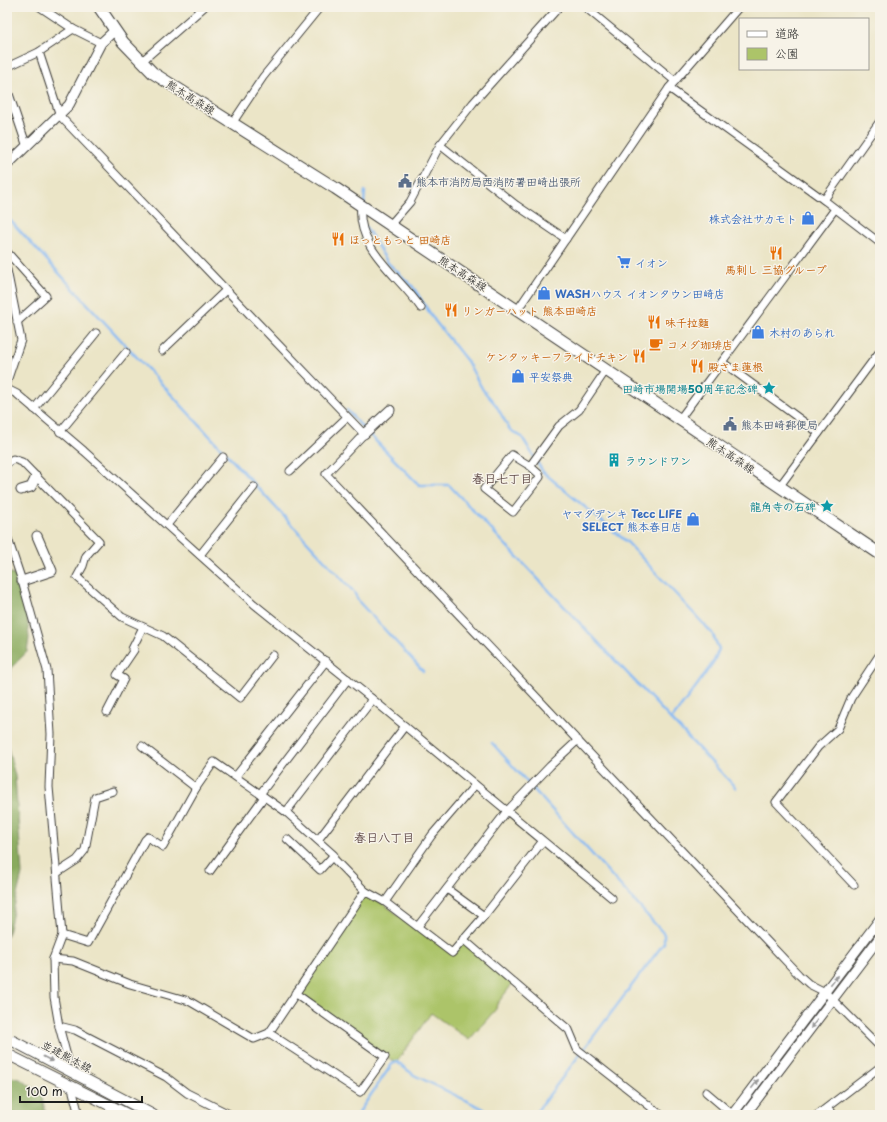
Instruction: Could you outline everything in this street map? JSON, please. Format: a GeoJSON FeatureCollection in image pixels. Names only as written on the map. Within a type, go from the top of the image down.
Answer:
{"type":"FeatureCollection","features":[{"type":"Feature","properties":{"kind":"main road","name":"熊本高森線"},"geometry":{"type":"LineString","coordinates":[[99,7],[114,31],[153,73],[233,122],[361,205],[518,309],[679,420],[880,554]]}},
{"type":"Feature","properties":{"kind":"main road","name":"並建熊本線"},"geometry":{"type":"LineString","coordinates":[[13,1041],[152,1115]]}},
{"type":"Feature","properties":{"kind":"main road"},"geometry":{"type":"LineString","coordinates":[[7,1054],[130,1115]]}},
{"type":"Feature","properties":{"kind":"street"},"geometry":{"type":"LineString","coordinates":[[40,7],[73,29],[101,44]]}},
{"type":"Feature","properties":{"kind":"street"},"geometry":{"type":"LineString","coordinates":[[142,62],[204,7]]}},
{"type":"Feature","properties":{"kind":"street"},"geometry":{"type":"LineString","coordinates":[[233,122],[263,77],[320,7]]}},
{"type":"Feature","properties":{"kind":"street"},"geometry":{"type":"LineString","coordinates":[[390,225],[410,202],[440,145],[473,103],[559,7]]}},
{"type":"Feature","properties":{"kind":"street"},"geometry":{"type":"LineString","coordinates":[[585,7],[675,81]]}},
{"type":"Feature","properties":{"kind":"street"},"geometry":{"type":"LineString","coordinates":[[518,309],[669,88],[739,7]]}},
{"type":"Feature","properties":{"kind":"street"},"geometry":{"type":"LineString","coordinates":[[7,67],[40,52],[73,29]]}},
{"type":"Feature","properties":{"kind":"street"},"geometry":{"type":"LineString","coordinates":[[7,165],[60,116],[69,105],[101,44],[114,31]]}},
{"type":"Feature","properties":{"kind":"street"},"geometry":{"type":"LineString","coordinates":[[40,52],[60,116],[363,433]]}},
{"type":"Feature","properties":{"kind":"street"},"geometry":{"type":"LineString","coordinates":[[7,88],[26,147]]}},
{"type":"Feature","properties":{"kind":"street"},"geometry":{"type":"LineString","coordinates":[[669,88],[824,200],[835,210],[880,243]]}},
{"type":"Feature","properties":{"kind":"street"},"geometry":{"type":"LineString","coordinates":[[824,200],[880,121]]}},
{"type":"Feature","properties":{"kind":"street"},"geometry":{"type":"LineString","coordinates":[[440,145],[516,205],[566,239]]}},
{"type":"Feature","properties":{"kind":"street"},"geometry":{"type":"LineString","coordinates":[[361,205],[360,217],[363,234],[381,264],[401,282],[421,308]]}},
{"type":"Feature","properties":{"kind":"street"},"geometry":{"type":"LineString","coordinates":[[679,420],[835,210]]}},
{"type":"Feature","properties":{"kind":"street"},"geometry":{"type":"LineString","coordinates":[[7,252],[46,296],[17,322]]}},
{"type":"Feature","properties":{"kind":"street"},"geometry":{"type":"LineString","coordinates":[[7,270],[21,340],[7,381]]}},
{"type":"Feature","properties":{"kind":"street"},"geometry":{"type":"LineString","coordinates":[[162,350],[225,290]]}},
{"type":"Feature","properties":{"kind":"street"},"geometry":{"type":"LineString","coordinates":[[34,409],[96,333]]}},
{"type":"Feature","properties":{"kind":"street"},"geometry":{"type":"LineString","coordinates":[[779,487],[880,351]]}},
{"type":"Feature","properties":{"kind":"street"},"geometry":{"type":"LineString","coordinates":[[60,432],[126,352]]}},
{"type":"Feature","properties":{"kind":"street"},"geometry":{"type":"LineString","coordinates":[[722,362],[819,433]]}},
{"type":"Feature","properties":{"kind":"street"},"geometry":{"type":"LineString","coordinates":[[530,466],[560,426],[579,410],[606,370]]}},
{"type":"Feature","properties":{"kind":"street"},"geometry":{"type":"LineString","coordinates":[[7,389],[17,394],[84,451],[254,604],[372,698],[542,842],[612,898]]}},
{"type":"Feature","properties":{"kind":"street"},"geometry":{"type":"LineString","coordinates":[[390,410],[364,434],[363,433],[362,436],[326,474],[799,975],[825,992],[880,1047]]}},
{"type":"Feature","properties":{"kind":"street"},"geometry":{"type":"LineString","coordinates":[[290,471],[347,417]]}},
{"type":"Feature","properties":{"kind":"street"},"geometry":{"type":"LineString","coordinates":[[512,455],[530,466],[539,474],[540,477],[512,512],[484,489],[512,455]]}},
{"type":"Feature","properties":{"kind":"street"},"geometry":{"type":"LineString","coordinates":[[167,525],[223,457]]}},
{"type":"Feature","properties":{"kind":"street"},"geometry":{"type":"LineString","coordinates":[[7,463],[13,459],[22,462],[99,541],[86,556],[77,577],[122,618],[163,636],[240,698],[273,656]]}},
{"type":"Feature","properties":{"kind":"street"},"geometry":{"type":"LineString","coordinates":[[21,490],[32,487],[36,477]]}},
{"type":"Feature","properties":{"kind":"street"},"geometry":{"type":"LineString","coordinates":[[200,555],[254,487]]}},
{"type":"Feature","properties":{"kind":"street"},"geometry":{"type":"LineString","coordinates":[[7,536],[22,580],[47,670],[51,734],[49,787],[62,935],[53,959],[54,997],[59,1026],[68,1060]]}},
{"type":"Feature","properties":{"kind":"street"},"geometry":{"type":"LineString","coordinates":[[22,580],[52,571],[37,536]]}},
{"type":"Feature","properties":{"kind":"street"},"geometry":{"type":"LineString","coordinates":[[107,712],[124,679],[117,675],[134,650],[132,649],[143,627]]}},
{"type":"Feature","properties":{"kind":"street"},"geometry":{"type":"LineString","coordinates":[[854,885],[776,802],[818,747],[838,729],[851,698],[880,654]]}},
{"type":"Feature","properties":{"kind":"street"},"geometry":{"type":"LineString","coordinates":[[236,776],[326,661]]}},
{"type":"Feature","properties":{"kind":"street"},"geometry":{"type":"LineString","coordinates":[[210,871],[262,796],[348,679]]}},
{"type":"Feature","properties":{"kind":"street"},"geometry":{"type":"LineString","coordinates":[[286,812],[341,743],[372,698]]}},
{"type":"Feature","properties":{"kind":"street"},"geometry":{"type":"LineString","coordinates":[[318,840],[405,726]]}},
{"type":"Feature","properties":{"kind":"street"},"geometry":{"type":"LineString","coordinates":[[418,926],[507,811],[550,766],[578,740]]}},
{"type":"Feature","properties":{"kind":"street"},"geometry":{"type":"LineString","coordinates":[[142,746],[196,788]]}},
{"type":"Feature","properties":{"kind":"street"},"geometry":{"type":"LineString","coordinates":[[62,935],[88,943],[145,840],[148,837],[163,847],[196,788],[214,762],[286,812],[334,855],[320,870],[287,839]]}},
{"type":"Feature","properties":{"kind":"street"},"geometry":{"type":"LineString","coordinates":[[385,902],[432,835],[475,784]]}},
{"type":"Feature","properties":{"kind":"street"},"geometry":{"type":"LineString","coordinates":[[57,873],[77,860],[85,850],[96,797],[113,791]]}},
{"type":"Feature","properties":{"kind":"street"},"geometry":{"type":"LineString","coordinates":[[332,858],[365,890],[385,902],[452,953],[484,916],[542,842]]}},
{"type":"Feature","properties":{"kind":"street"},"geometry":{"type":"LineString","coordinates":[[446,889],[484,916]]}},
{"type":"Feature","properties":{"kind":"street"},"geometry":{"type":"LineString","coordinates":[[53,959],[73,961],[130,984],[190,1002],[254,1039],[269,1033],[365,890]]}},
{"type":"Feature","properties":{"kind":"street"},"geometry":{"type":"LineString","coordinates":[[706,1092],[732,1115],[880,920]]}},
{"type":"Feature","properties":{"kind":"street"},"geometry":{"type":"LineString","coordinates":[[745,1115],[880,937]]}},
{"type":"Feature","properties":{"kind":"street"},"geometry":{"type":"LineString","coordinates":[[463,939],[569,1030],[577,1049],[661,1115]]}},
{"type":"Feature","properties":{"kind":"street"},"geometry":{"type":"LineString","coordinates":[[269,1033],[360,1092],[385,1057],[295,994]]}},
{"type":"Feature","properties":{"kind":"street"},"geometry":{"type":"LineString","coordinates":[[59,1026],[75,1030],[166,1077],[187,1093],[232,1115]]}},
{"type":"Feature","properties":{"kind":"street"},"geometry":{"type":"LineString","coordinates":[[817,1115],[880,1068]]}},
{"type":"Feature","properties":{"kind":"street"},"geometry":{"type":"LineString","coordinates":[[73,1092],[79,1115]]}},
{"type":"Feature","properties":{"kind":"street"},"geometry":{"type":"LineString","coordinates":[[827,1108],[833,1115]]}},
{"type":"Feature","properties":{"kind":"green space"},"geometry":{"type":"Polygon","coordinates":[[[7,571],[16,576],[26,599],[29,638],[27,652],[12,667],[7,689],[7,571]]]}},
{"type":"Feature","properties":{"kind":"green space"},"geometry":{"type":"Polygon","coordinates":[[[7,744],[15,776],[22,874],[7,937],[7,744]]]}},
{"type":"Feature","properties":{"kind":"green space"},"geometry":{"type":"Polygon","coordinates":[[[365,891],[452,953],[463,939],[513,983],[497,1004],[496,1009],[469,1040],[431,1013],[396,1063],[295,993],[365,891]]]}},
{"type":"Feature","properties":{"kind":"green space"},"geometry":{"type":"Polygon","coordinates":[[[7,1076],[20,1079],[41,1093],[46,1115],[7,1115],[7,1076]]]}},
{"type":"Feature","properties":{"kind":"waterway"},"geometry":{"type":"LineString","coordinates":[[364,204],[365,191]]}},
{"type":"Feature","properties":{"kind":"waterway"},"geometry":{"type":"LineString","coordinates":[[8,218],[354,592],[359,602],[423,671]]}},
{"type":"Feature","properties":{"kind":"waterway"},"geometry":{"type":"LineString","coordinates":[[366,227],[388,263],[413,287],[435,321],[467,361],[483,390],[496,405],[510,430],[522,437],[543,472],[628,543],[712,633],[719,649],[714,661],[671,720]]}},
{"type":"Feature","properties":{"kind":"waterway"},"geometry":{"type":"LineString","coordinates":[[347,410],[363,428]]}},
{"type":"Feature","properties":{"kind":"waterway"},"geometry":{"type":"LineString","coordinates":[[368,433],[419,485],[449,485],[736,788]]}},
{"type":"Feature","properties":{"kind":"waterway"},"geometry":{"type":"LineString","coordinates":[[492,743],[664,934],[664,943],[534,1115]]}},
{"type":"Feature","properties":{"kind":"waterway"},"geometry":{"type":"LineString","coordinates":[[357,1115],[392,1064],[397,1062],[414,1075],[496,1115]]}},
{"type":"Feature","properties":{"kind":"place","name":"熊本市消防局西消防署田崎出張所"},"geometry":{"type":"Point","coordinates":[405,181]}},
{"type":"Feature","properties":{"kind":"place","name":"株式会社サカモト"},"geometry":{"type":"Point","coordinates":[808,218]}},
{"type":"Feature","properties":{"kind":"place","name":"ほっともっと 田崎店"},"geometry":{"type":"Point","coordinates":[338,239]}},
{"type":"Feature","properties":{"kind":"place","name":"馬刺し 三協グループ"},"geometry":{"type":"Point","coordinates":[776,253]}},
{"type":"Feature","properties":{"kind":"place","name":"イオン"},"geometry":{"type":"Point","coordinates":[624,262]}},
{"type":"Feature","properties":{"kind":"place","name":"WASHハウス イオンタウン田崎店"},"geometry":{"type":"Point","coordinates":[544,293]}},
{"type":"Feature","properties":{"kind":"place","name":"リンガーハット 熊本田崎店"},"geometry":{"type":"Point","coordinates":[451,310]}},
{"type":"Feature","properties":{"kind":"place","name":"味千拉麵"},"geometry":{"type":"Point","coordinates":[654,322]}},
{"type":"Feature","properties":{"kind":"place","name":"木村のあられ"},"geometry":{"type":"Point","coordinates":[758,332]}},
{"type":"Feature","properties":{"kind":"place","name":"コメダ珈琲店"},"geometry":{"type":"Point","coordinates":[656,344]}},
{"type":"Feature","properties":{"kind":"place","name":"ケンタッキーフライドチキン"},"geometry":{"type":"Point","coordinates":[639,356]}},
{"type":"Feature","properties":{"kind":"place","name":"殿さま蓮根"},"geometry":{"type":"Point","coordinates":[697,366]}},
{"type":"Feature","properties":{"kind":"place","name":"平安祭典"},"geometry":{"type":"Point","coordinates":[518,376]}},
{"type":"Feature","properties":{"kind":"place","name":"田崎市場開場50周年記念碑"},"geometry":{"type":"Point","coordinates":[769,388]}},
{"type":"Feature","properties":{"kind":"place","name":"熊本田崎郵便局"},"geometry":{"type":"Point","coordinates":[730,424]}},
{"type":"Feature","properties":{"kind":"place","name":"ラウンドワン"},"geometry":{"type":"Point","coordinates":[614,460]}},
{"type":"Feature","properties":{"kind":"place","name":"龍角寺の石碑"},"geometry":{"type":"Point","coordinates":[827,506]}},
{"type":"Feature","properties":{"kind":"place","name":"ヤマダデンキ Tecc LIFE SELECT 熊本春日店"},"geometry":{"type":"Point","coordinates":[693,519]}},
{"type":"Feature","properties":{"kind":"district","name":"春日七丁目"},"geometry":{"type":"Point","coordinates":[502,478]}},
{"type":"Feature","properties":{"kind":"district","name":"春日八丁目"},"geometry":{"type":"Point","coordinates":[384,837]}}]}
